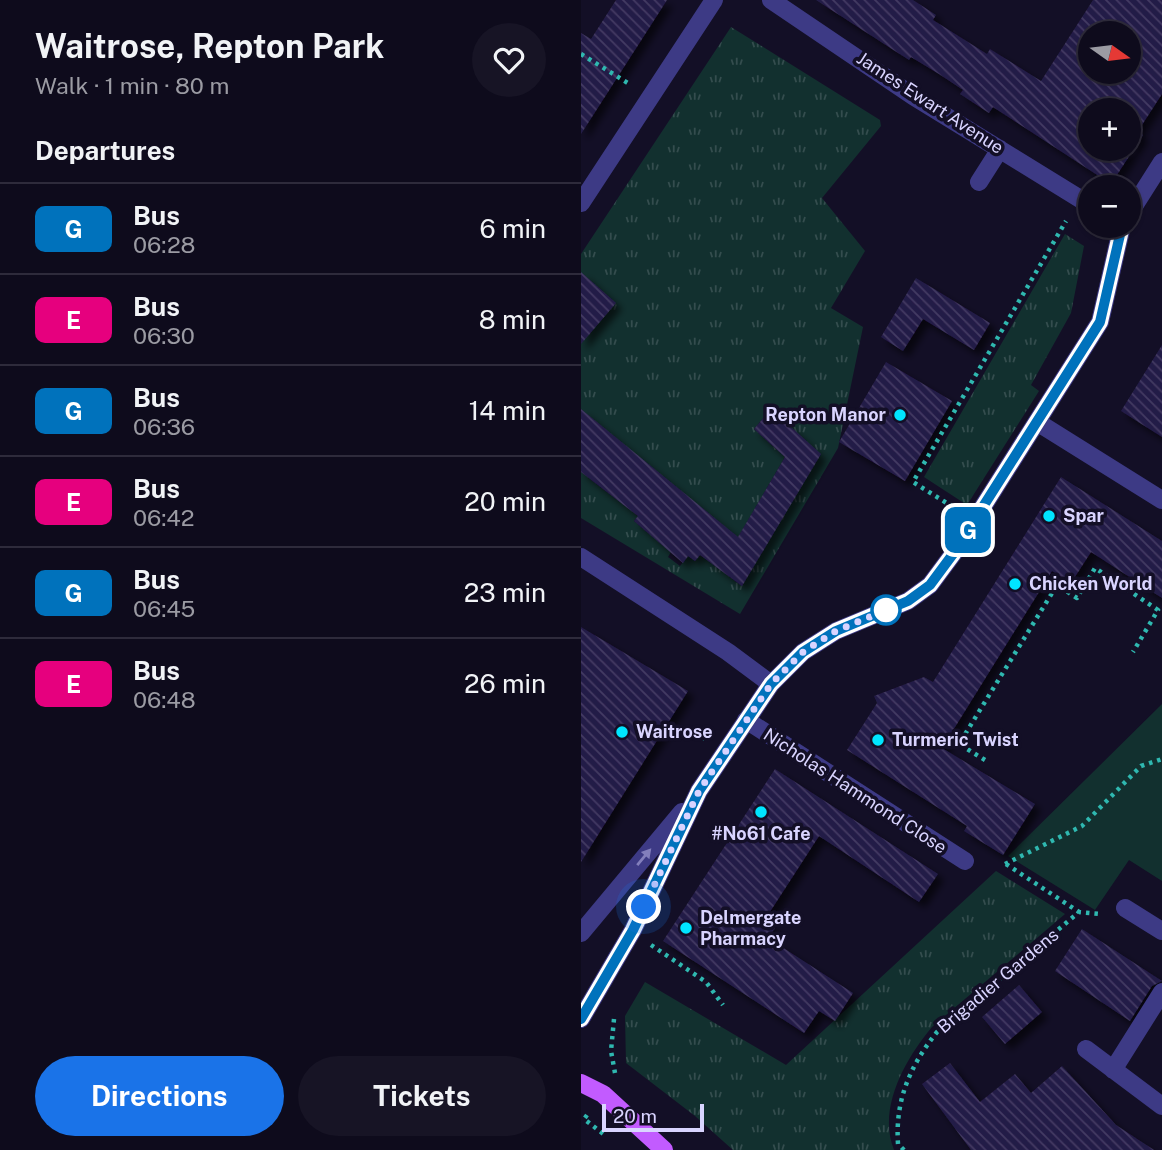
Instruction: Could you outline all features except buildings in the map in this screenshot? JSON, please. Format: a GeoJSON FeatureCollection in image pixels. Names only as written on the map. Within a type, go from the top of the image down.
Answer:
{"type":"FeatureCollection","features":[{"type":"Feature","properties":{"kind":"main road"},"geometry":{"type":"LineString","coordinates":[[581,1083],[603,1094],[664,1150]]}},
{"type":"Feature","properties":{"kind":"street"},"geometry":{"type":"LineString","coordinates":[[581,203],[714,0]]}},
{"type":"Feature","properties":{"kind":"street","name":"James Ewart Avenue"},"geometry":{"type":"LineString","coordinates":[[771,0],[794,5],[913,96],[1078,198]]}},
{"type":"Feature","properties":{"kind":"street"},"geometry":{"type":"LineString","coordinates":[[979,182],[1000,149]]}},
{"type":"Feature","properties":{"kind":"street"},"geometry":{"type":"LineString","coordinates":[[1141,195],[1162,162]]}},
{"type":"Feature","properties":{"kind":"street"},"geometry":{"type":"LineString","coordinates":[[581,933],[699,791],[771,684],[803,652],[836,631],[908,601],[930,585],[1100,322],[1119,238]]}},
{"type":"Feature","properties":{"kind":"street"},"geometry":{"type":"LineString","coordinates":[[1037,422],[1162,500]]}},
{"type":"Feature","properties":{"kind":"street"},"geometry":{"type":"LineString","coordinates":[[581,557],[728,652],[771,684]]}},
{"type":"Feature","properties":{"kind":"street","name":"Nicholas Hammond Close"},"geometry":{"type":"LineString","coordinates":[[746,720],[965,861]]}},
{"type":"Feature","properties":{"kind":"street"},"geometry":{"type":"LineString","coordinates":[[581,1019],[633,930],[699,791]]}},
{"type":"Feature","properties":{"kind":"street"},"geometry":{"type":"LineString","coordinates":[[1125,908],[1162,931]]}},
{"type":"Feature","properties":{"kind":"street"},"geometry":{"type":"LineString","coordinates":[[1113,1070],[1162,992]]}},
{"type":"Feature","properties":{"kind":"street"},"geometry":{"type":"LineString","coordinates":[[1086,1049],[1162,1106]]}},
{"type":"Feature","properties":{"kind":"path"},"geometry":{"type":"LineString","coordinates":[[581,54],[631,86]]}},
{"type":"Feature","properties":{"kind":"path"},"geometry":{"type":"LineString","coordinates":[[953,507],[913,482],[1068,219]]}},
{"type":"Feature","properties":{"kind":"path"},"geometry":{"type":"LineString","coordinates":[[985,760],[959,744],[1057,585],[1077,598],[1095,568],[1159,610],[1133,652]]}},
{"type":"Feature","properties":{"kind":"path"},"geometry":{"type":"LineString","coordinates":[[1100,914],[1079,912],[1005,864],[1081,826],[1141,766],[1162,759]]}},
{"type":"Feature","properties":{"kind":"path","name":"Brigadier Gardens"},"geometry":{"type":"LineString","coordinates":[[904,1150],[898,1144],[896,1118],[903,1090],[918,1055],[937,1032],[1079,912]]}},
{"type":"Feature","properties":{"kind":"path"},"geometry":{"type":"LineString","coordinates":[[651,944],[706,982],[723,1005]]}},
{"type":"Feature","properties":{"kind":"green space"},"geometry":{"type":"Polygon","coordinates":[[[731,27],[880,120],[881,126],[822,198],[865,251],[831,308],[863,327],[838,448],[740,614],[581,518],[581,472],[638,516],[634,521],[648,533],[675,545],[668,557],[680,566],[688,556],[695,561],[700,555],[742,586],[820,454],[771,409],[754,429],[785,457],[733,546],[581,409],[581,254],[731,27]]]}},
{"type":"Feature","properties":{"kind":"green space"},"geometry":{"type":"Polygon","coordinates":[[[1065,234],[1084,246],[1071,313],[1031,385],[1039,391],[967,505],[924,477],[1065,234]]]}},
{"type":"Feature","properties":{"kind":"green space"},"geometry":{"type":"Polygon","coordinates":[[[1162,704],[1162,881],[1129,860],[1095,910],[1008,856],[1162,704]]]}},
{"type":"Feature","properties":{"kind":"green space"},"geometry":{"type":"Polygon","coordinates":[[[996,871],[1065,914],[932,1027],[922,1039],[904,1068],[892,1101],[889,1117],[894,1150],[733,1150],[695,1116],[626,1063],[625,1016],[645,982],[786,1065],[996,871]]]}},
{"type":"Feature","properties":{"kind":"bus line","name":"G"},"geometry":{"type":"LineString","coordinates":[[581,1019],[633,930],[699,791],[771,684],[803,652],[836,631],[908,601],[930,585],[953,554],[1100,322],[1118,238]]}},
{"type":"Feature","properties":{"kind":"place","name":"Repton Manor"},"geometry":{"type":"Point","coordinates":[900,415]}},
{"type":"Feature","properties":{"kind":"place","name":"Spar"},"geometry":{"type":"Point","coordinates":[1049,516]}},
{"type":"Feature","properties":{"kind":"place","name":"Chicken World"},"geometry":{"type":"Point","coordinates":[1015,584]}},
{"type":"Feature","properties":{"kind":"place","name":"Waitrose"},"geometry":{"type":"Point","coordinates":[622,732]}},
{"type":"Feature","properties":{"kind":"place","name":"Turmeric Twist"},"geometry":{"type":"Point","coordinates":[878,740]}},
{"type":"Feature","properties":{"kind":"place","name":"#No61 Cafe"},"geometry":{"type":"Point","coordinates":[761,812]}},
{"type":"Feature","properties":{"kind":"place","name":"Delmergate Pharmacy"},"geometry":{"type":"Point","coordinates":[686,928]}},
{"type":"Feature","properties":{"kind":"route"},"geometry":{"type":"LineString","coordinates":[[644,907],[699,791],[771,684],[803,652],[836,631],[886,610]]}}]}
